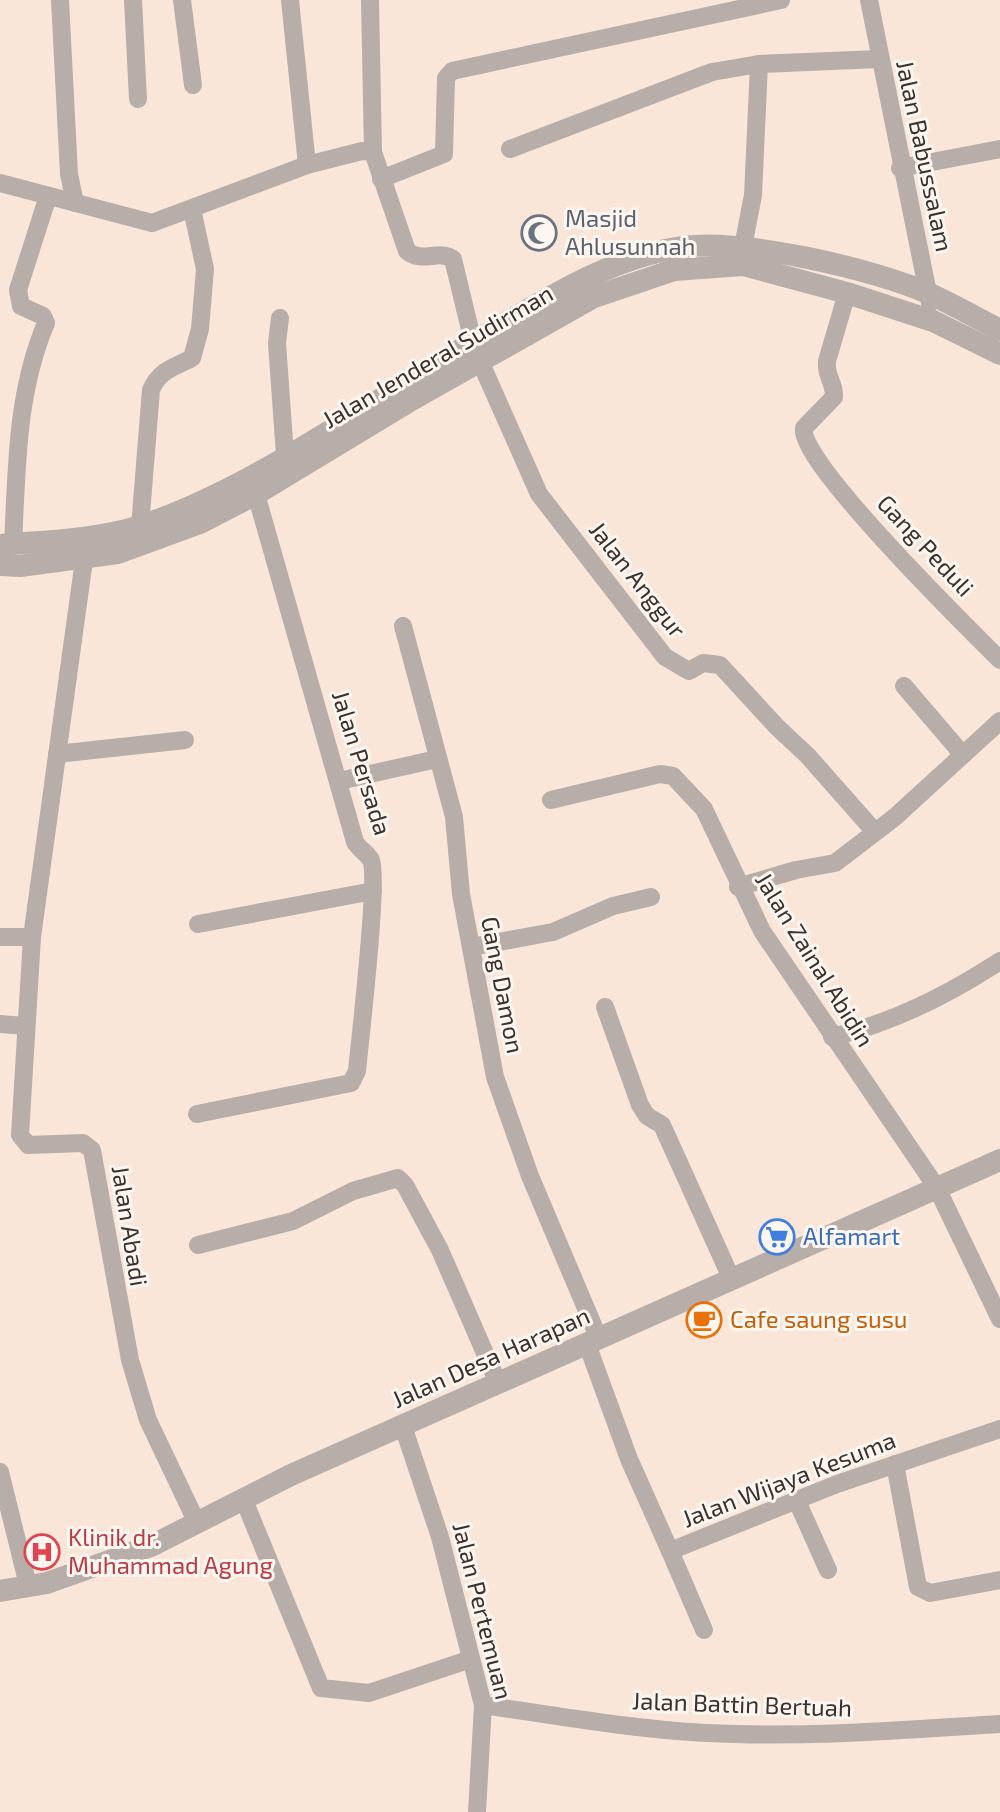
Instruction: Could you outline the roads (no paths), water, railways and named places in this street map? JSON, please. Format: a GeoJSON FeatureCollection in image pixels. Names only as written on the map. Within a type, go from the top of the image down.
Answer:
{"type":"FeatureCollection","features":[{"type":"Feature","properties":{"kind":"street"},"geometry":{"type":"LineString","coordinates":[[60,0],[69,174],[75,203]]}},
{"type":"Feature","properties":{"kind":"street"},"geometry":{"type":"LineString","coordinates":[[133,0],[138,99]]}},
{"type":"Feature","properties":{"kind":"street"},"geometry":{"type":"LineString","coordinates":[[182,0],[193,85]]}},
{"type":"Feature","properties":{"kind":"street"},"geometry":{"type":"LineString","coordinates":[[290,0],[307,165]]}},
{"type":"Feature","properties":{"kind":"street"},"geometry":{"type":"LineString","coordinates":[[370,0],[373,152],[381,179],[407,251],[419,258],[446,255],[453,259],[476,352]]}},
{"type":"Feature","properties":{"kind":"street"},"geometry":{"type":"LineString","coordinates":[[381,179],[444,154],[446,78],[452,71],[781,0]]}},
{"type":"Feature","properties":{"kind":"street","name":"Jalan Babussalam"},"geometry":{"type":"LineString","coordinates":[[869,0],[900,168],[933,321]]}},
{"type":"Feature","properties":{"kind":"street"},"geometry":{"type":"LineString","coordinates":[[510,149],[712,72],[759,64],[879,59]]}},
{"type":"Feature","properties":{"kind":"street"},"geometry":{"type":"LineString","coordinates":[[743,247],[753,195],[759,64]]}},
{"type":"Feature","properties":{"kind":"street"},"geometry":{"type":"LineString","coordinates":[[900,168],[1000,149]]}},
{"type":"Feature","properties":{"kind":"street"},"geometry":{"type":"LineString","coordinates":[[0,183],[152,223],[307,165],[362,151],[373,152]]}},
{"type":"Feature","properties":{"kind":"street"},"geometry":{"type":"LineString","coordinates":[[6,544],[21,406],[32,357],[46,323],[43,316],[21,306],[18,290],[48,196]]}},
{"type":"Feature","properties":{"kind":"street"},"geometry":{"type":"LineString","coordinates":[[139,536],[151,390],[167,368],[192,358],[200,329],[205,261],[192,209]]}},
{"type":"Feature","properties":{"kind":"street","name":"Jalan Jenderal Sudirman"},"geometry":{"type":"LineString","coordinates":[[6,544],[139,536],[200,523],[256,494],[587,278],[635,259],[684,247],[743,247],[851,269],[928,293],[1000,330]]}},
{"type":"Feature","properties":{"kind":"street","name":"Jalan Jenderal Sudirman"},"geometry":{"type":"LineString","coordinates":[[0,565],[84,560],[139,536],[476,352],[594,297],[674,270],[743,265],[847,293],[933,321],[1000,354]]}},
{"type":"Feature","properties":{"kind":"street","name":"Gang Peduli"},"geometry":{"type":"LineString","coordinates":[[847,293],[827,361],[826,373],[833,385],[834,397],[802,433],[819,466],[849,497],[901,561],[1000,660]]}},
{"type":"Feature","properties":{"kind":"street"},"geometry":{"type":"LineString","coordinates":[[280,318],[277,343],[285,455]]}},
{"type":"Feature","properties":{"kind":"street","name":"Jalan Anggur"},"geometry":{"type":"LineString","coordinates":[[476,352],[539,494],[665,657],[689,671],[703,663],[720,665],[808,756],[875,832]]}},
{"type":"Feature","properties":{"kind":"street","name":"Jalan Persada"},"geometry":{"type":"LineString","coordinates":[[197,1114],[351,1083],[357,1071],[373,891],[370,859],[355,842],[256,494]]}},
{"type":"Feature","properties":{"kind":"street","name":"Jalan Abadi"},"geometry":{"type":"LineString","coordinates":[[84,560],[32,937],[20,1135],[28,1145],[83,1143],[92,1150],[130,1360],[148,1420],[197,1523]]}},
{"type":"Feature","properties":{"kind":"street","name":"Gang Damon"},"geometry":{"type":"LineString","coordinates":[[403,626],[454,817],[461,894],[495,1077],[593,1342]]}},
{"type":"Feature","properties":{"kind":"street"},"geometry":{"type":"LineString","coordinates":[[904,686],[963,755]]}},
{"type":"Feature","properties":{"kind":"street"},"geometry":{"type":"LineString","coordinates":[[738,887],[796,870],[835,863],[875,832],[1000,721]]}},
{"type":"Feature","properties":{"kind":"street"},"geometry":{"type":"LineString","coordinates":[[57,754],[185,740]]}},
{"type":"Feature","properties":{"kind":"street"},"geometry":{"type":"LineString","coordinates":[[339,781],[437,759]]}},
{"type":"Feature","properties":{"kind":"street","name":"Jalan Zainal Abidin"},"geometry":{"type":"LineString","coordinates":[[551,800],[648,776],[673,776],[704,809],[738,887],[762,931],[937,1188],[1000,1319]]}},
{"type":"Feature","properties":{"kind":"street"},"geometry":{"type":"LineString","coordinates":[[198,924],[373,891]]}},
{"type":"Feature","properties":{"kind":"street"},"geometry":{"type":"LineString","coordinates":[[471,947],[553,932],[613,906],[651,897]]}},
{"type":"Feature","properties":{"kind":"street"},"geometry":{"type":"LineString","coordinates":[[0,937],[32,937]]}},
{"type":"Feature","properties":{"kind":"street"},"geometry":{"type":"LineString","coordinates":[[832,1037],[909,1012],[955,991],[1000,961]]}},
{"type":"Feature","properties":{"kind":"street"},"geometry":{"type":"LineString","coordinates":[[605,1007],[640,1105],[647,1116],[662,1125],[732,1280]]}},
{"type":"Feature","properties":{"kind":"street"},"geometry":{"type":"LineString","coordinates":[[0,1024],[25,1026]]}},
{"type":"Feature","properties":{"kind":"street","name":"Jalan Desa Harapan"},"geometry":{"type":"LineString","coordinates":[[0,1591],[47,1583],[151,1546],[403,1426],[1000,1160]]}},
{"type":"Feature","properties":{"kind":"street"},"geometry":{"type":"LineString","coordinates":[[198,1245],[293,1221],[353,1191],[398,1178],[405,1185],[440,1250],[498,1383]]}},
{"type":"Feature","properties":{"kind":"street","name":"Jalan Wijaya Kesuma"},"geometry":{"type":"LineString","coordinates":[[593,1342],[629,1459],[670,1551],[895,1464],[1000,1429]]}},
{"type":"Feature","properties":{"kind":"street","name":"Jalan Pertemuan"},"geometry":{"type":"LineString","coordinates":[[403,1426],[440,1537],[483,1705],[477,1812]]}},
{"type":"Feature","properties":{"kind":"street"},"geometry":{"type":"LineString","coordinates":[[895,1464],[918,1587],[930,1593],[1000,1580]]}},
{"type":"Feature","properties":{"kind":"street"},"geometry":{"type":"LineString","coordinates":[[0,1472],[28,1585]]}},
{"type":"Feature","properties":{"kind":"street"},"geometry":{"type":"LineString","coordinates":[[244,1500],[321,1688],[329,1692],[369,1693],[471,1659]]}},
{"type":"Feature","properties":{"kind":"street"},"geometry":{"type":"LineString","coordinates":[[797,1501],[828,1570]]}},
{"type":"Feature","properties":{"kind":"street"},"geometry":{"type":"LineString","coordinates":[[670,1551],[704,1630]]}},
{"type":"Feature","properties":{"kind":"street","name":"Jalan Battin Bertuah"},"geometry":{"type":"LineString","coordinates":[[483,1705],[609,1724],[708,1733],[838,1735],[1000,1724]]}},
{"type":"Feature","properties":{"kind":"place","name":"Masjid Ahlusunnah"},"geometry":{"type":"Point","coordinates":[539,233]}},
{"type":"Feature","properties":{"kind":"place","name":"Alfamart"},"geometry":{"type":"Point","coordinates":[777,1237]}},
{"type":"Feature","properties":{"kind":"place","name":"Cafe saung susu"},"geometry":{"type":"Point","coordinates":[704,1320]}},
{"type":"Feature","properties":{"kind":"place","name":"Klinik dr. Muhammad Agung"},"geometry":{"type":"Point","coordinates":[42,1552]}}]}
